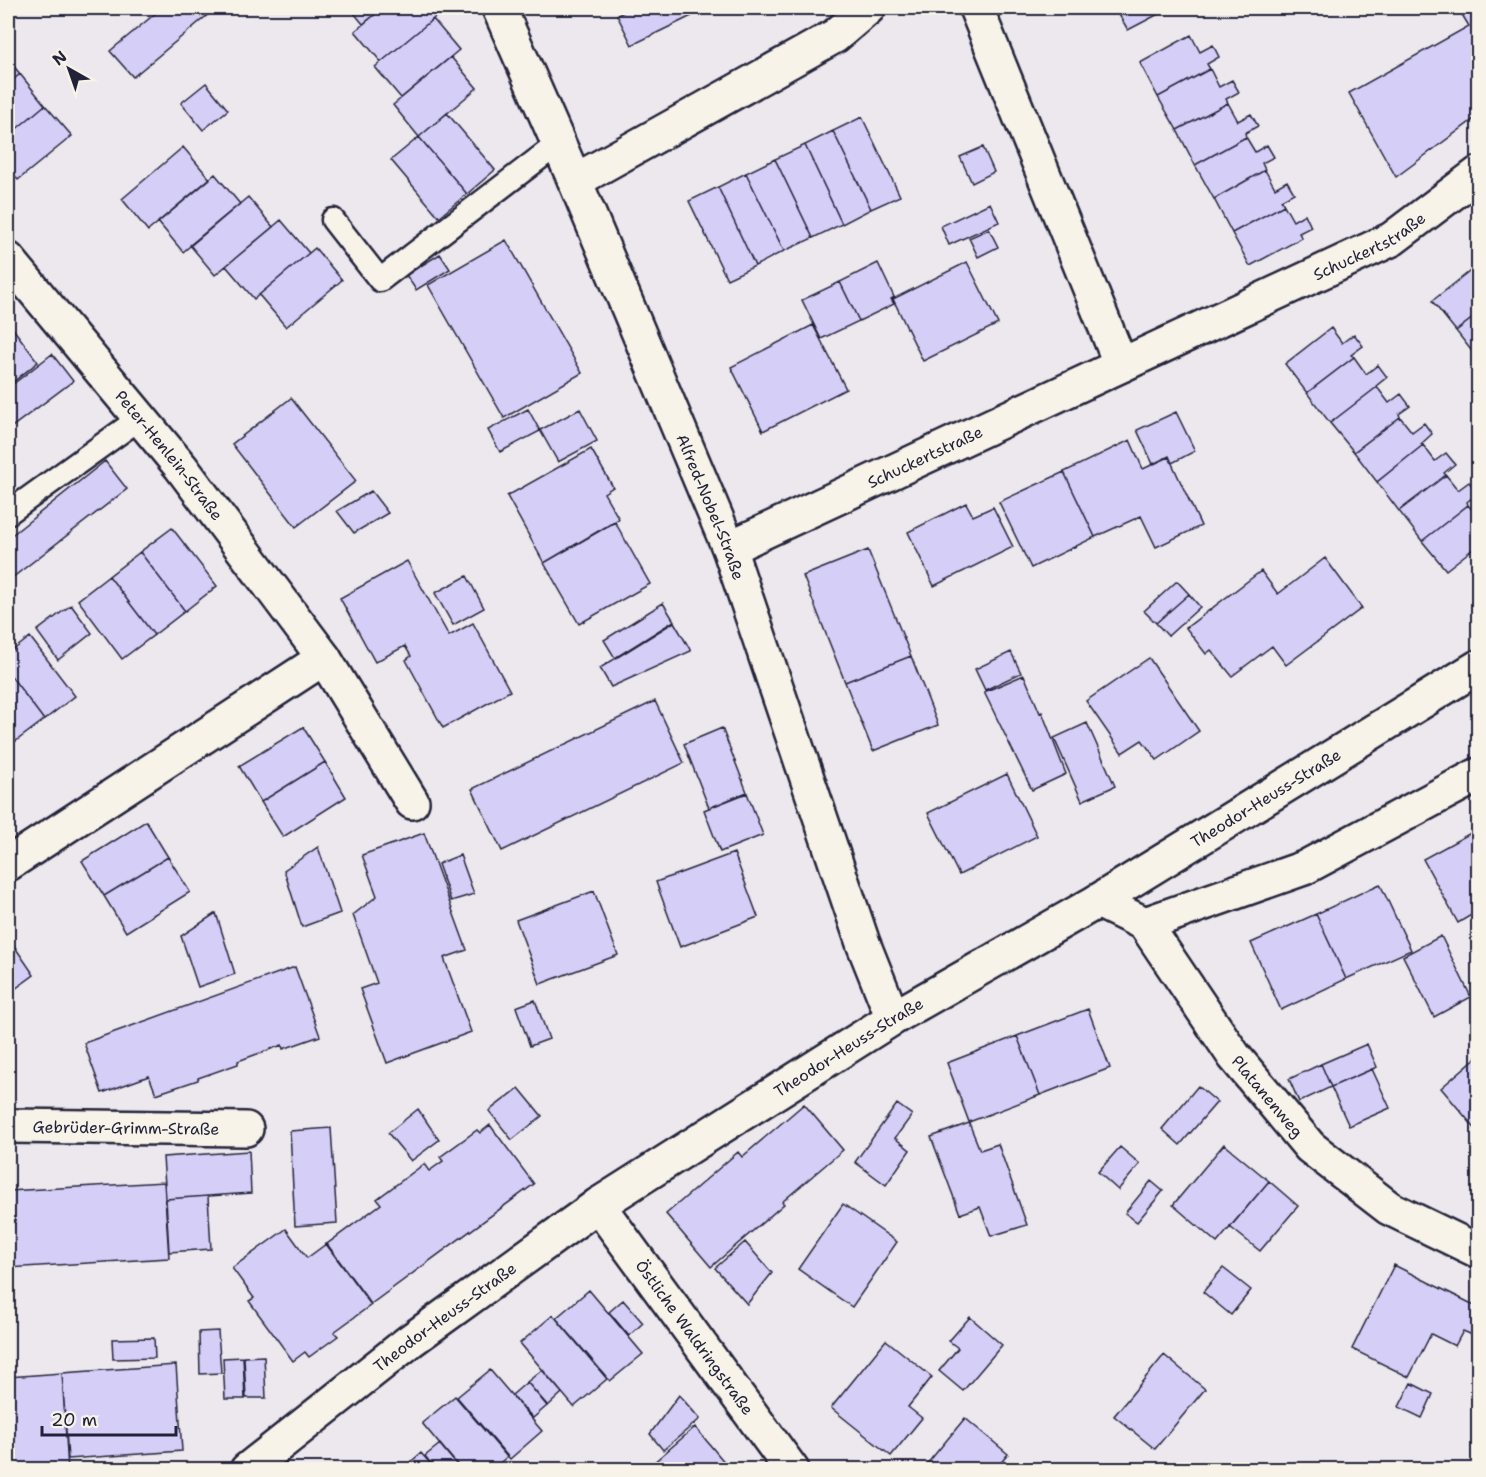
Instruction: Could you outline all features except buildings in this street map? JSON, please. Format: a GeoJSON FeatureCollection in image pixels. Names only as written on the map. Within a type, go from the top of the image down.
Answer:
{"type":"FeatureCollection","features":[{"type":"Feature","properties":{"kind":"street","name":"Alfred-Nobel-Straße"},"geometry":{"type":"LineString","coordinates":[[499,8],[559,143],[729,548],[863,943],[893,1018]]}},
{"type":"Feature","properties":{"kind":"street"},"geometry":{"type":"LineString","coordinates":[[575,181],[835,36],[868,8]]}},
{"type":"Feature","properties":{"kind":"street"},"geometry":{"type":"LineString","coordinates":[[976,8],[1121,365]]}},
{"type":"Feature","properties":{"kind":"street","name":"Schuckertstraße"},"geometry":{"type":"LineString","coordinates":[[729,548],[1392,239],[1479,174]]}},
{"type":"Feature","properties":{"kind":"street","name":"Peter-Henlein-Straße"},"geometry":{"type":"LineString","coordinates":[[8,259],[180,467],[324,657],[412,802]]}},
{"type":"Feature","properties":{"kind":"street"},"geometry":{"type":"LineString","coordinates":[[8,864],[324,657]]}},
{"type":"Feature","properties":{"kind":"street","name":"Theodor-Heuss-Straße"},"geometry":{"type":"LineString","coordinates":[[247,1470],[410,1341],[598,1205],[893,1018],[1098,901],[1479,667]]}},
{"type":"Feature","properties":{"kind":"street"},"geometry":{"type":"LineString","coordinates":[[1145,924],[1304,868],[1479,775]]}},
{"type":"Feature","properties":{"kind":"street","name":"Platanenweg"},"geometry":{"type":"LineString","coordinates":[[1098,901],[1145,924],[1234,1056],[1310,1147],[1389,1208],[1479,1251]]}},
{"type":"Feature","properties":{"kind":"street","name":"Gebrüder-Grimm-Straße"},"geometry":{"type":"LineString","coordinates":[[8,1126],[246,1129]]}},
{"type":"Feature","properties":{"kind":"street","name":"Östliche Waldringstraße"},"geometry":{"type":"LineString","coordinates":[[598,1205],[792,1470]]}},
{"type":"Feature","properties":{"kind":"lane"},"geometry":{"type":"LineString","coordinates":[[333,220],[380,280],[559,143]]}},
{"type":"Feature","properties":{"kind":"lane"},"geometry":{"type":"LineString","coordinates":[[8,513],[140,418]]}}]}
